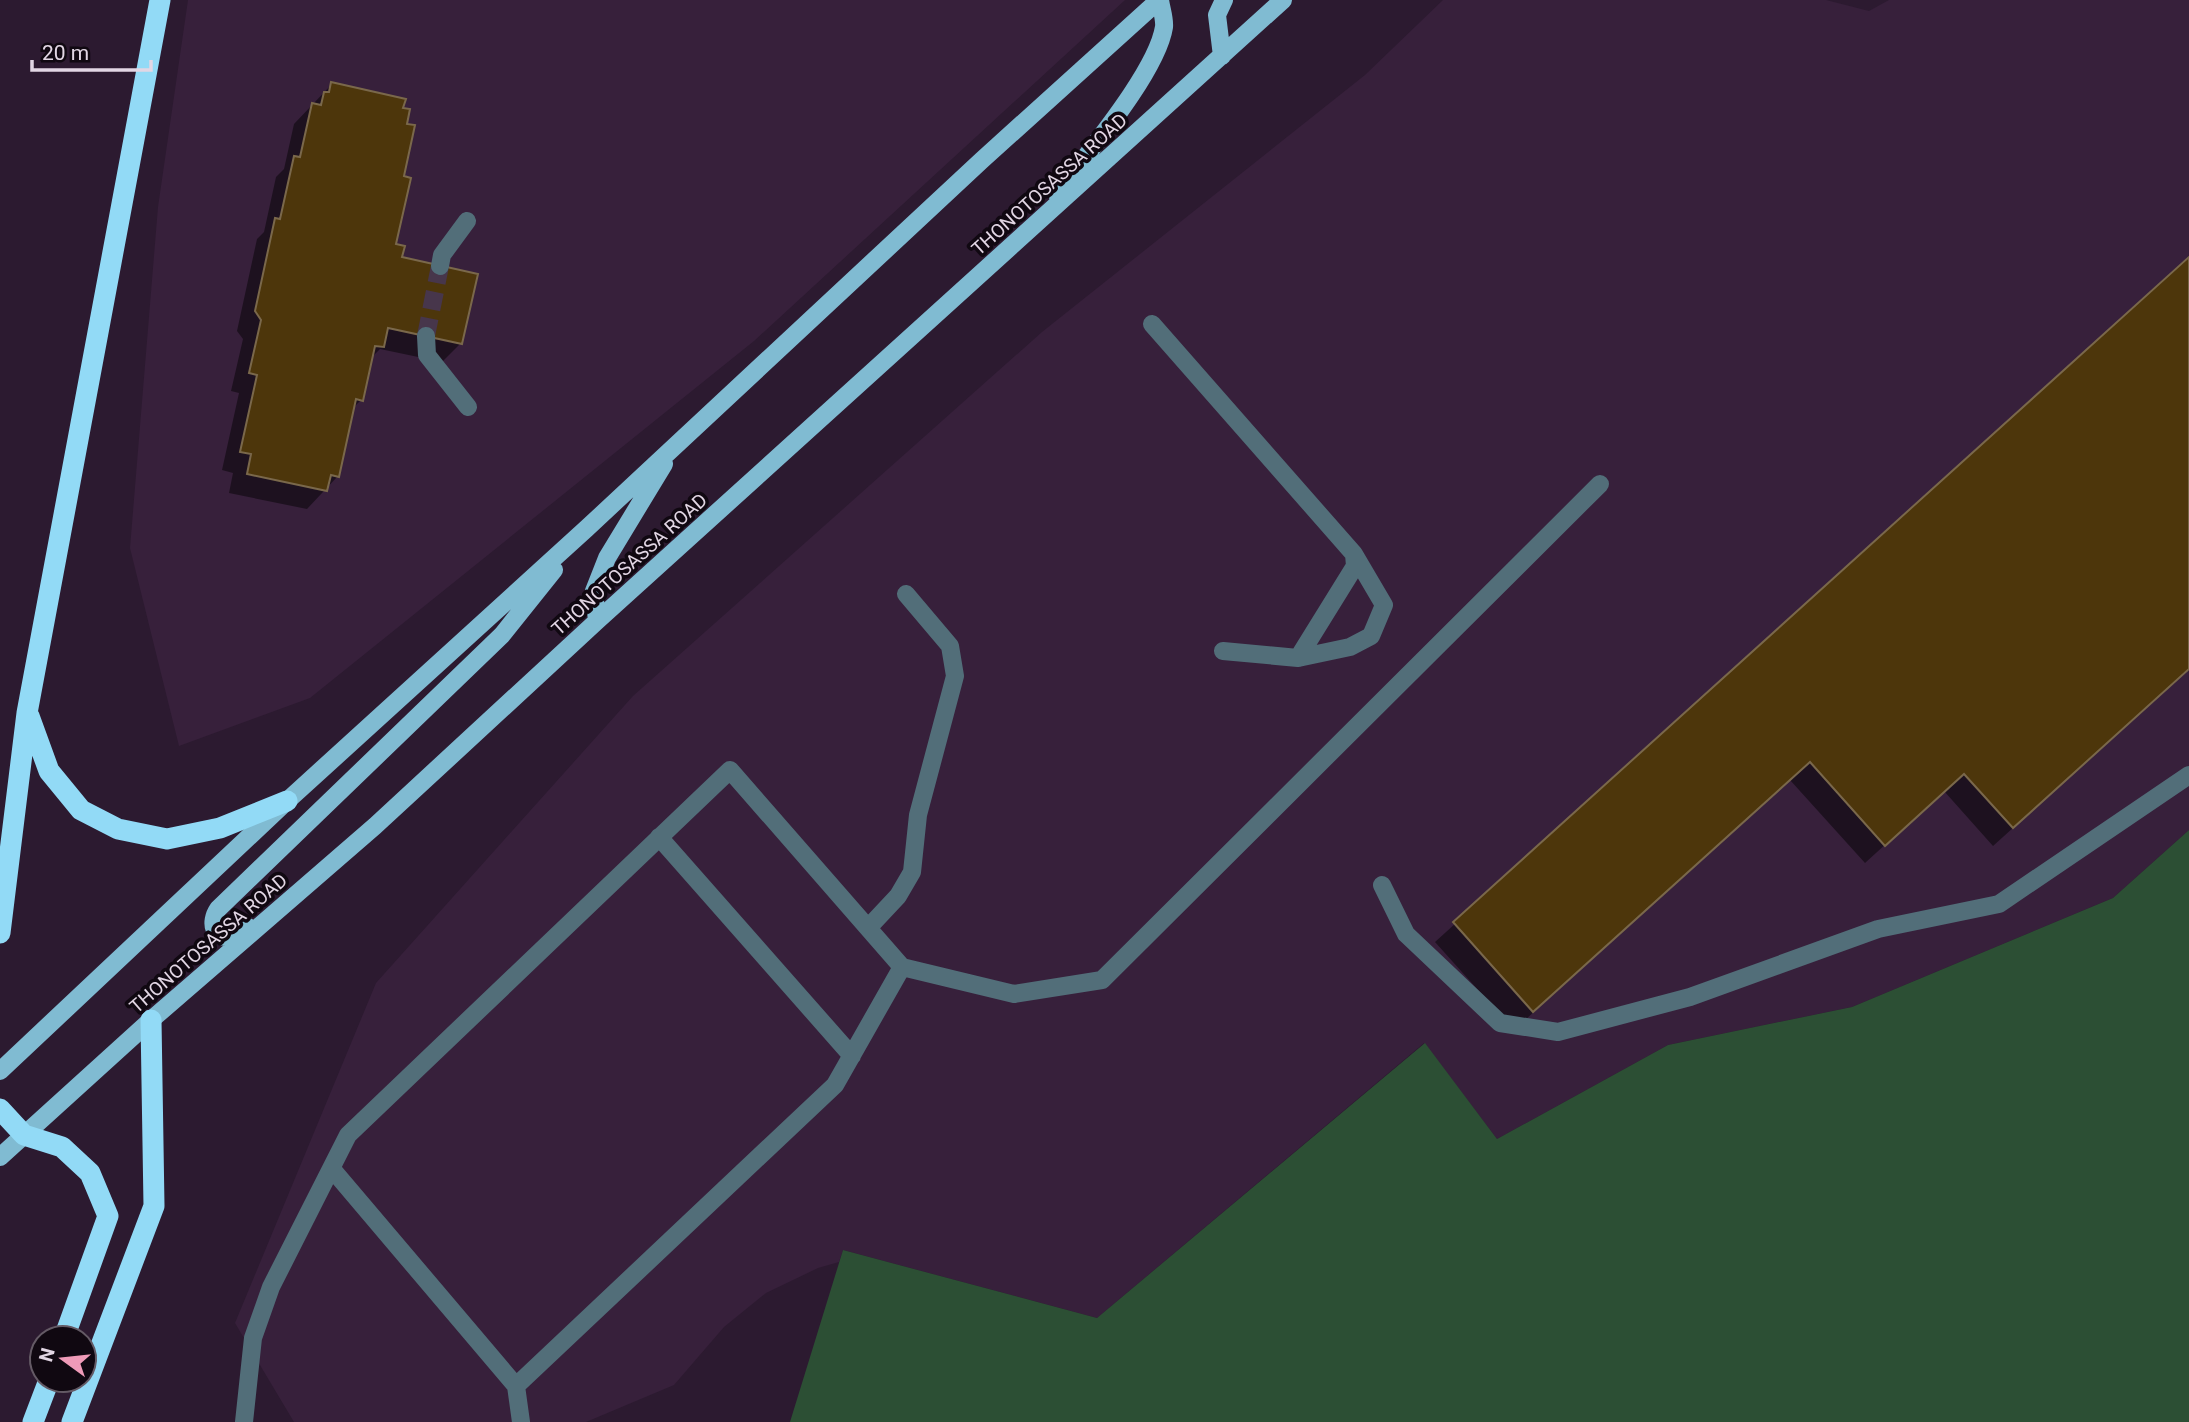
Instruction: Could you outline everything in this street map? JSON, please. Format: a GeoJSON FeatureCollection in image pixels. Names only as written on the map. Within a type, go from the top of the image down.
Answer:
{"type":"FeatureCollection","features":[{"type":"Feature","properties":{"kind":"highway"},"geometry":{"type":"LineString","coordinates":[[0,933],[27,713],[160,0]]}},
{"type":"Feature","properties":{"kind":"highway"},"geometry":{"type":"LineString","coordinates":[[27,713],[49,771],[81,810],[118,829],[167,839],[220,828],[287,801]]}},
{"type":"Feature","properties":{"kind":"highway"},"geometry":{"type":"LineString","coordinates":[[72,1422],[154,1206],[151,1020]]}},
{"type":"Feature","properties":{"kind":"highway"},"geometry":{"type":"LineString","coordinates":[[0,1109],[24,1135],[62,1147],[90,1173],[108,1216],[69,1324]]}},
{"type":"Feature","properties":{"kind":"highway"},"geometry":{"type":"LineString","coordinates":[[33,1422],[44,1394]]}},
{"type":"Feature","properties":{"kind":"main road"},"geometry":{"type":"LineString","coordinates":[[1037,223],[1136,86],[1152,58],[1164,25],[1159,0]]}},
{"type":"Feature","properties":{"kind":"main road"},"geometry":{"type":"LineString","coordinates":[[0,1071],[287,801],[1159,0]]}},
{"type":"Feature","properties":{"kind":"main road"},"geometry":{"type":"LineString","coordinates":[[1222,56],[1217,15],[1224,0]]}},
{"type":"Feature","properties":{"kind":"main road","name":"THONOTOSASSA ROAD"},"geometry":{"type":"LineString","coordinates":[[0,1157],[151,1020],[375,826],[597,621],[1283,0]]}},
{"type":"Feature","properties":{"kind":"main road"},"geometry":{"type":"LineString","coordinates":[[597,621],[594,591],[607,558],[676,443]]}},
{"type":"Feature","properties":{"kind":"main road"},"geometry":{"type":"LineString","coordinates":[[276,912],[232,936],[217,933],[212,926],[212,918],[218,909],[502,635],[586,529]]}},
{"type":"Feature","properties":{"kind":"lane"},"geometry":{"type":"LineString","coordinates":[[440,266],[442,255],[467,221]]}},
{"type":"Feature","properties":{"kind":"lane"},"geometry":{"type":"LineString","coordinates":[[1152,324],[1354,554],[1384,604],[1371,636],[1350,648],[1298,658],[1223,651]]}},
{"type":"Feature","properties":{"kind":"lane"},"geometry":{"type":"LineString","coordinates":[[426,336],[427,355],[468,407]]}},
{"type":"Feature","properties":{"kind":"lane"},"geometry":{"type":"LineString","coordinates":[[244,1422],[253,1338],[271,1287],[348,1135],[730,770],[902,967],[1014,994],[1102,981],[1600,484]]}},
{"type":"Feature","properties":{"kind":"lane"},"geometry":{"type":"LineString","coordinates":[[1298,658],[1355,566],[1354,554]]}},
{"type":"Feature","properties":{"kind":"lane"},"geometry":{"type":"LineString","coordinates":[[868,928],[898,896],[912,872],[918,815],[955,676],[950,646],[906,594]]}},
{"type":"Feature","properties":{"kind":"lane"},"geometry":{"type":"LineString","coordinates":[[1382,885],[1406,934],[1500,1023],[1558,1032],[1690,997],[1878,929],[1999,904],[2189,775]]}},
{"type":"Feature","properties":{"kind":"lane"},"geometry":{"type":"LineString","coordinates":[[659,837],[852,1056]]}},
{"type":"Feature","properties":{"kind":"lane"},"geometry":{"type":"LineString","coordinates":[[516,1386],[835,1085],[902,967]]}},
{"type":"Feature","properties":{"kind":"lane"},"geometry":{"type":"LineString","coordinates":[[332,1169],[516,1386],[521,1422]]}},
{"type":"Feature","properties":{"kind":"shaded area"},"geometry":{"type":"Polygon","coordinates":[[[188,0],[1125,0],[754,341],[310,698],[179,746],[130,548],[158,207],[188,0]]]}},
{"type":"Feature","properties":{"kind":"shaded area"},"geometry":{"type":"Polygon","coordinates":[[[1443,0],[1826,0],[1869,11],[1889,0],[2189,0],[2189,830],[2113,898],[1852,1007],[1668,1045],[1497,1139],[1424,1043],[1097,1318],[843,1250],[839,1262],[818,1268],[766,1293],[724,1327],[674,1385],[586,1422],[294,1422],[235,1323],[376,983],[633,696],[1042,332],[1365,75],[1443,0]]]}},
{"type":"Feature","properties":{"kind":"green space"},"geometry":{"type":"Polygon","coordinates":[[[2189,830],[2189,1422],[790,1422],[843,1250],[1097,1318],[1425,1043],[1497,1139],[1668,1045],[1852,1007],[2113,898],[2189,830]]]}},
{"type":"Feature","properties":{"kind":"building"},"geometry":{"type":"Polygon","coordinates":[[[331,82],[406,99],[403,108],[410,109],[407,124],[415,125],[404,176],[411,178],[396,244],[405,246],[402,257],[478,274],[462,344],[388,328],[384,347],[375,346],[363,401],[356,399],[339,477],[331,475],[327,491],[247,474],[251,454],[240,452],[257,375],[249,373],[261,320],[255,311],[275,218],[280,219],[294,156],[300,157],[312,103],[321,105],[324,92],[329,92],[331,82]]]}},
{"type":"Feature","properties":{"kind":"building"},"geometry":{"type":"Polygon","coordinates":[[[2189,257],[2189,669],[2013,828],[1964,774],[1885,846],[1810,762],[1533,1012],[1453,922],[2189,257]]]}},
{"type":"Feature","properties":{"kind":"tunnel"},"geometry":{"type":"LineString","coordinates":[[426,336],[440,266]]}}]}
